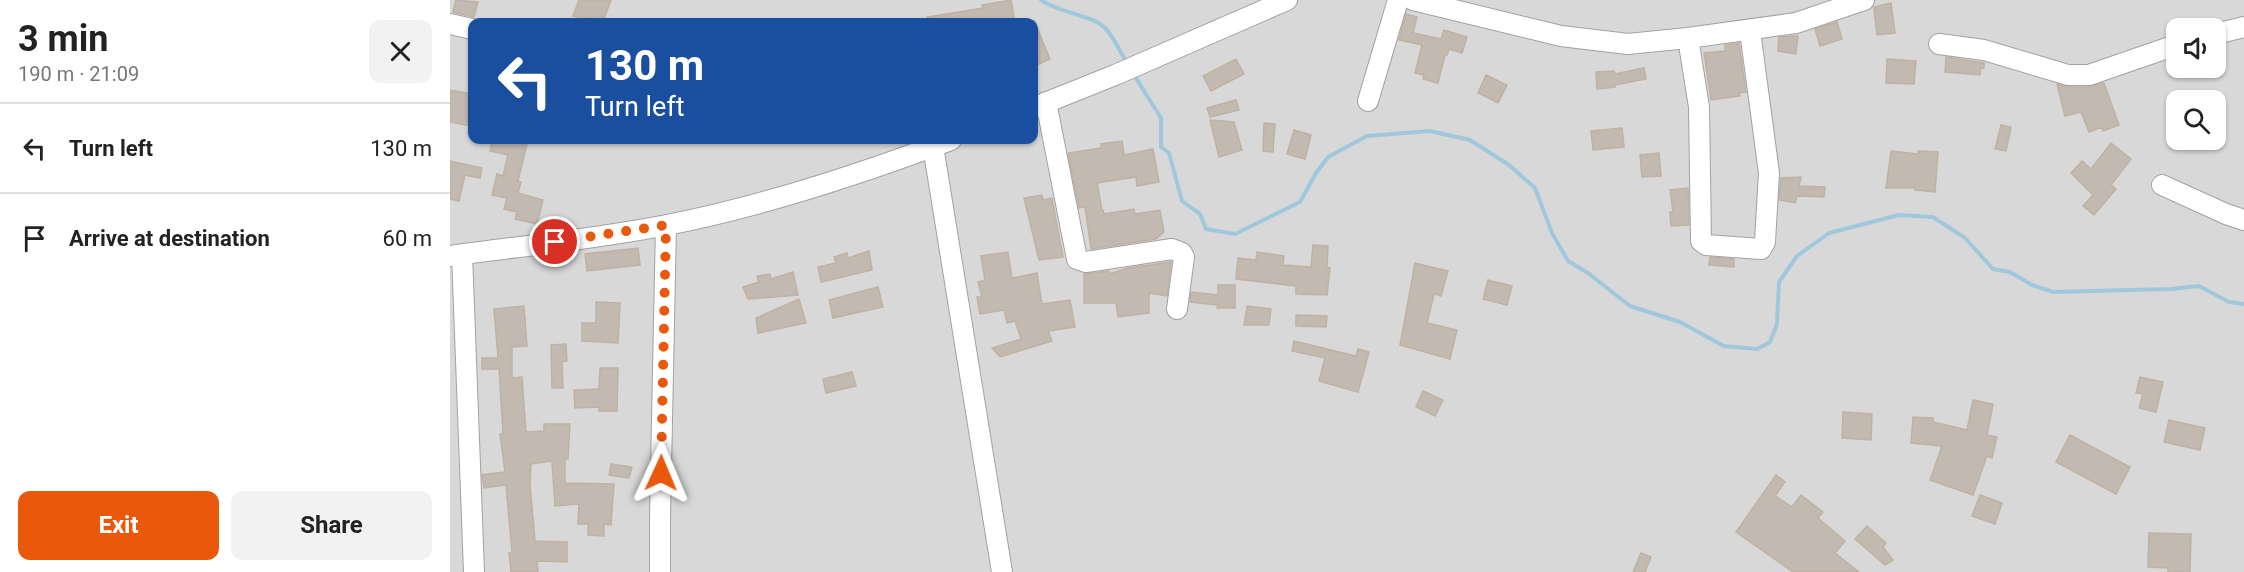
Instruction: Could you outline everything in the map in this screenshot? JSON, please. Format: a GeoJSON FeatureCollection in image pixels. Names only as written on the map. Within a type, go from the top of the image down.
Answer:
{"type":"FeatureCollection","features":[{"type":"Feature","properties":{"kind":"street"},"geometry":{"type":"LineString","coordinates":[[1177,309],[1184,257],[1177,250],[1086,262],[1077,259],[1040,105],[1287,0]]}},
{"type":"Feature","properties":{"kind":"street"},"geometry":{"type":"LineString","coordinates":[[1368,100],[1398,0]]}},
{"type":"Feature","properties":{"kind":"street"},"geometry":{"type":"LineString","coordinates":[[1413,0],[1561,36],[1628,44],[1750,31],[1796,23],[1864,0]]}},
{"type":"Feature","properties":{"kind":"street"},"geometry":{"type":"LineString","coordinates":[[450,24],[468,28]]}},
{"type":"Feature","properties":{"kind":"street"},"geometry":{"type":"LineString","coordinates":[[2226,32],[2244,27]]}},
{"type":"Feature","properties":{"kind":"street"},"geometry":{"type":"LineString","coordinates":[[1688,38],[1699,107],[1701,241],[1706,245],[1761,249],[1765,242],[1769,173],[1750,31]]}},
{"type":"Feature","properties":{"kind":"street"},"geometry":{"type":"LineString","coordinates":[[1939,44],[1984,50],[2068,75],[2089,75],[2166,48]]}},
{"type":"Feature","properties":{"kind":"street"},"geometry":{"type":"LineString","coordinates":[[474,572],[458,368],[456,255],[666,225],[804,191],[854,176],[939,144]]}},
{"type":"Feature","properties":{"kind":"street"},"geometry":{"type":"LineString","coordinates":[[942,144],[1002,572]]}},
{"type":"Feature","properties":{"kind":"street"},"geometry":{"type":"LineString","coordinates":[[2162,185],[2244,220]]}},
{"type":"Feature","properties":{"kind":"street"},"geometry":{"type":"LineString","coordinates":[[660,572],[666,225]]}},
{"type":"Feature","properties":{"kind":"shaded area"},"geometry":{"type":"Polygon","coordinates":[[[450,0],[2244,0],[2244,572],[450,572],[450,0]]]}},
{"type":"Feature","properties":{"kind":"building"},"geometry":{"type":"Polygon","coordinates":[[[456,0],[478,2],[474,17],[453,12],[456,0]]]}},
{"type":"Feature","properties":{"kind":"building"},"geometry":{"type":"Polygon","coordinates":[[[579,0],[611,0],[604,18],[573,16],[579,0]]]}},
{"type":"Feature","properties":{"kind":"building"},"geometry":{"type":"Polygon","coordinates":[[[1011,0],[1014,18],[927,18],[983,8],[982,5],[1011,0]]]}},
{"type":"Feature","properties":{"kind":"building"},"geometry":{"type":"Polygon","coordinates":[[[1891,3],[1895,33],[1877,35],[1874,7],[1891,3]]]}},
{"type":"Feature","properties":{"kind":"building"},"geometry":{"type":"Polygon","coordinates":[[[1406,14],[1417,17],[1413,33],[1441,39],[1444,30],[1467,37],[1462,53],[1449,49],[1445,55],[1438,83],[1423,79],[1424,75],[1415,73],[1422,45],[1399,40],[1406,14]]]}},
{"type":"Feature","properties":{"kind":"building"},"geometry":{"type":"Polygon","coordinates":[[[1837,22],[1842,39],[1820,46],[1815,29],[1837,22]]]}},
{"type":"Feature","properties":{"kind":"building"},"geometry":{"type":"Polygon","coordinates":[[[1038,30],[1050,59],[1038,64],[1038,30]]]}},
{"type":"Feature","properties":{"kind":"building"},"geometry":{"type":"Polygon","coordinates":[[[1798,36],[1796,54],[1778,51],[1779,37],[1798,36]]]}},
{"type":"Feature","properties":{"kind":"building"},"geometry":{"type":"Polygon","coordinates":[[[1739,43],[1746,92],[1739,93],[1740,96],[1711,100],[1704,53],[1725,51],[1725,45],[1739,43]]]}},
{"type":"Feature","properties":{"kind":"building"},"geometry":{"type":"Polygon","coordinates":[[[1946,57],[1984,63],[1984,68],[1981,68],[1980,75],[1945,72],[1946,57]]]}},
{"type":"Feature","properties":{"kind":"building"},"geometry":{"type":"Polygon","coordinates":[[[1236,59],[1244,74],[1211,91],[1203,76],[1236,59]]]}},
{"type":"Feature","properties":{"kind":"building"},"geometry":{"type":"Polygon","coordinates":[[[1887,59],[1916,61],[1914,84],[1886,83],[1887,59]]]}},
{"type":"Feature","properties":{"kind":"building"},"geometry":{"type":"Polygon","coordinates":[[[1644,68],[1646,79],[1597,89],[1596,72],[1614,71],[1615,74],[1644,68]]]}},
{"type":"Feature","properties":{"kind":"building"},"geometry":{"type":"Polygon","coordinates":[[[1486,75],[1507,85],[1498,103],[1478,93],[1486,75]]]}},
{"type":"Feature","properties":{"kind":"building"},"geometry":{"type":"Polygon","coordinates":[[[2104,83],[2119,125],[2103,131],[2102,127],[2089,132],[2081,112],[2065,116],[2057,84],[2068,87],[2089,87],[2104,83]]]}},
{"type":"Feature","properties":{"kind":"building"},"geometry":{"type":"Polygon","coordinates":[[[450,90],[468,93],[468,125],[450,122],[450,90]]]}},
{"type":"Feature","properties":{"kind":"building"},"geometry":{"type":"Polygon","coordinates":[[[1236,100],[1239,110],[1210,117],[1207,108],[1236,100]]]}},
{"type":"Feature","properties":{"kind":"building"},"geometry":{"type":"Polygon","coordinates":[[[1210,120],[1234,122],[1242,150],[1219,157],[1210,120]]]}},
{"type":"Feature","properties":{"kind":"building"},"geometry":{"type":"Polygon","coordinates":[[[1264,123],[1275,124],[1273,152],[1263,151],[1264,123]]]}},
{"type":"Feature","properties":{"kind":"building"},"geometry":{"type":"Polygon","coordinates":[[[2001,125],[2011,127],[2006,151],[1995,149],[2001,125]]]}},
{"type":"Feature","properties":{"kind":"building"},"geometry":{"type":"Polygon","coordinates":[[[1622,128],[1624,147],[1593,150],[1591,131],[1622,128]]]}},
{"type":"Feature","properties":{"kind":"building"},"geometry":{"type":"Polygon","coordinates":[[[1294,130],[1311,135],[1305,159],[1287,154],[1294,130]]]}},
{"type":"Feature","properties":{"kind":"building"},"geometry":{"type":"Polygon","coordinates":[[[1122,141],[1124,155],[1153,149],[1159,182],[1137,186],[1136,177],[1097,183],[1102,210],[1104,214],[1134,209],[1135,214],[1160,210],[1164,232],[1156,239],[1091,249],[1085,207],[1079,208],[1068,153],[1101,148],[1101,144],[1122,141]]]}},
{"type":"Feature","properties":{"kind":"building"},"geometry":{"type":"Polygon","coordinates":[[[2111,143],[2131,159],[2111,185],[2116,189],[2094,215],[2083,206],[2093,195],[2071,173],[2082,161],[2091,169],[2111,143]]]}},
{"type":"Feature","properties":{"kind":"building"},"geometry":{"type":"Polygon","coordinates":[[[491,144],[527,144],[518,181],[521,182],[518,193],[543,200],[537,224],[515,219],[517,212],[504,209],[507,198],[492,195],[497,174],[503,176],[508,155],[490,151],[491,144]]]}},
{"type":"Feature","properties":{"kind":"building"},"geometry":{"type":"Polygon","coordinates":[[[1891,151],[1918,154],[1918,151],[1938,152],[1935,192],[1915,190],[1915,188],[1886,188],[1891,151]]]}},
{"type":"Feature","properties":{"kind":"building"},"geometry":{"type":"Polygon","coordinates":[[[1659,153],[1661,176],[1642,177],[1640,155],[1659,153]]]}},
{"type":"Feature","properties":{"kind":"building"},"geometry":{"type":"Polygon","coordinates":[[[450,161],[482,168],[480,178],[465,175],[459,201],[450,199],[450,161]]]}},
{"type":"Feature","properties":{"kind":"building"},"geometry":{"type":"Polygon","coordinates":[[[1801,177],[1799,186],[1825,187],[1824,197],[1797,196],[1795,203],[1779,200],[1781,178],[1801,177]]]}},
{"type":"Feature","properties":{"kind":"building"},"geometry":{"type":"Polygon","coordinates":[[[1688,188],[1689,225],[1671,226],[1670,212],[1673,212],[1670,190],[1688,188]]]}},
{"type":"Feature","properties":{"kind":"building"},"geometry":{"type":"Polygon","coordinates":[[[1042,195],[1043,200],[1052,198],[1063,257],[1039,260],[1024,198],[1042,195]]]}},
{"type":"Feature","properties":{"kind":"building"},"geometry":{"type":"Polygon","coordinates":[[[1313,245],[1328,246],[1327,267],[1330,268],[1327,295],[1296,294],[1296,286],[1236,279],[1238,258],[1256,260],[1257,252],[1284,256],[1283,265],[1311,267],[1313,245]]]}},
{"type":"Feature","properties":{"kind":"building"},"geometry":{"type":"Polygon","coordinates":[[[638,248],[640,265],[587,271],[585,254],[638,248]]]}},
{"type":"Feature","properties":{"kind":"building"},"geometry":{"type":"Polygon","coordinates":[[[869,251],[872,270],[821,282],[818,267],[836,263],[834,257],[847,253],[848,258],[869,251]]]}},
{"type":"Feature","properties":{"kind":"building"},"geometry":{"type":"Polygon","coordinates":[[[1008,252],[1012,278],[1037,273],[1042,304],[1070,300],[1075,327],[1048,331],[1052,341],[1000,357],[992,348],[1021,339],[1015,321],[1007,323],[1004,310],[980,314],[977,297],[982,297],[978,282],[985,280],[981,256],[1008,252]]]}},
{"type":"Feature","properties":{"kind":"building"},"geometry":{"type":"Polygon","coordinates":[[[1710,257],[1734,259],[1734,267],[1709,265],[1710,257]]]}},
{"type":"Feature","properties":{"kind":"building"},"geometry":{"type":"Polygon","coordinates":[[[1171,262],[1167,296],[1149,293],[1149,313],[1118,317],[1116,303],[1084,303],[1084,274],[1109,271],[1109,274],[1128,268],[1171,262]]]}},
{"type":"Feature","properties":{"kind":"building"},"geometry":{"type":"Polygon","coordinates":[[[1415,263],[1448,271],[1441,296],[1434,294],[1427,323],[1457,330],[1450,359],[1400,345],[1415,263]]]}},
{"type":"Feature","properties":{"kind":"building"},"geometry":{"type":"Polygon","coordinates":[[[793,272],[798,295],[748,299],[743,287],[759,282],[757,276],[770,274],[771,279],[793,272]]]}},
{"type":"Feature","properties":{"kind":"building"},"geometry":{"type":"Polygon","coordinates":[[[1488,280],[1512,286],[1507,305],[1483,299],[1488,280]]]}},
{"type":"Feature","properties":{"kind":"building"},"geometry":{"type":"Polygon","coordinates":[[[1218,285],[1235,285],[1235,308],[1217,308],[1218,305],[1190,302],[1191,292],[1218,295],[1218,285]]]}},
{"type":"Feature","properties":{"kind":"building"},"geometry":{"type":"Polygon","coordinates":[[[878,287],[883,307],[833,318],[829,300],[878,287]]]}},
{"type":"Feature","properties":{"kind":"building"},"geometry":{"type":"Polygon","coordinates":[[[799,299],[806,323],[758,333],[756,318],[799,299]]]}},
{"type":"Feature","properties":{"kind":"building"},"geometry":{"type":"Polygon","coordinates":[[[596,302],[620,303],[618,343],[582,341],[582,323],[596,323],[596,302]]]}},
{"type":"Feature","properties":{"kind":"building"},"geometry":{"type":"Polygon","coordinates":[[[524,306],[527,346],[512,347],[512,378],[522,377],[526,432],[544,431],[544,424],[570,424],[568,459],[565,459],[565,483],[614,484],[611,525],[604,524],[604,536],[588,535],[588,524],[578,524],[579,504],[555,506],[552,461],[531,464],[530,484],[535,541],[567,542],[567,562],[537,561],[538,572],[511,572],[509,553],[512,553],[506,485],[484,488],[482,475],[505,472],[500,434],[503,434],[499,369],[482,369],[482,358],[498,358],[494,309],[524,306]]]}},
{"type":"Feature","properties":{"kind":"building"},"geometry":{"type":"Polygon","coordinates":[[[1247,306],[1271,309],[1269,325],[1244,325],[1247,306]]]}},
{"type":"Feature","properties":{"kind":"building"},"geometry":{"type":"Polygon","coordinates":[[[1296,315],[1327,316],[1326,327],[1296,326],[1296,315]]]}},
{"type":"Feature","properties":{"kind":"building"},"geometry":{"type":"Polygon","coordinates":[[[1294,341],[1356,356],[1358,349],[1369,352],[1358,392],[1319,381],[1325,358],[1292,351],[1294,341]]]}},
{"type":"Feature","properties":{"kind":"building"},"geometry":{"type":"Polygon","coordinates":[[[566,344],[567,361],[562,362],[563,388],[552,388],[551,345],[566,344]]]}},
{"type":"Feature","properties":{"kind":"building"},"geometry":{"type":"Polygon","coordinates":[[[600,368],[618,368],[617,411],[599,411],[599,407],[575,408],[574,390],[599,389],[600,368]]]}},
{"type":"Feature","properties":{"kind":"building"},"geometry":{"type":"Polygon","coordinates":[[[852,372],[856,386],[826,393],[823,379],[852,372]]]}},
{"type":"Feature","properties":{"kind":"building"},"geometry":{"type":"Polygon","coordinates":[[[2140,377],[2163,382],[2156,412],[2139,408],[2143,394],[2136,393],[2140,377]]]}},
{"type":"Feature","properties":{"kind":"building"},"geometry":{"type":"Polygon","coordinates":[[[1423,391],[1443,400],[1435,416],[1416,407],[1423,391]]]}},
{"type":"Feature","properties":{"kind":"building"},"geometry":{"type":"Polygon","coordinates":[[[1973,400],[1993,404],[1987,435],[1997,437],[1992,458],[1987,456],[1973,495],[1930,480],[1942,446],[1911,443],[1913,417],[1933,418],[1933,422],[1967,430],[1973,400]]]}},
{"type":"Feature","properties":{"kind":"building"},"geometry":{"type":"Polygon","coordinates":[[[1843,412],[1872,414],[1871,440],[1842,438],[1843,412]]]}},
{"type":"Feature","properties":{"kind":"building"},"geometry":{"type":"Polygon","coordinates":[[[2169,420],[2205,428],[2200,450],[2164,442],[2169,420]]]}},
{"type":"Feature","properties":{"kind":"building"},"geometry":{"type":"Polygon","coordinates":[[[2070,435],[2130,467],[2116,494],[2056,462],[2070,435]]]}},
{"type":"Feature","properties":{"kind":"building"},"geometry":{"type":"Polygon","coordinates":[[[611,464],[632,467],[629,478],[609,475],[611,464]]]}},
{"type":"Feature","properties":{"kind":"building"},"geometry":{"type":"Polygon","coordinates":[[[1776,475],[1785,482],[1775,496],[1792,507],[1801,495],[1823,512],[1818,518],[1845,541],[1835,553],[1859,572],[1793,572],[1736,532],[1776,475]]]}},
{"type":"Feature","properties":{"kind":"building"},"geometry":{"type":"Polygon","coordinates":[[[1980,495],[2002,503],[1995,524],[1972,516],[1980,495]]]}},
{"type":"Feature","properties":{"kind":"building"},"geometry":{"type":"Polygon","coordinates":[[[1867,526],[1886,543],[1883,547],[1893,560],[1885,565],[1855,539],[1867,526]]]}},
{"type":"Feature","properties":{"kind":"building"},"geometry":{"type":"Polygon","coordinates":[[[2149,533],[2191,534],[2190,572],[2168,572],[2168,568],[2148,567],[2149,533]]]}},
{"type":"Feature","properties":{"kind":"building"},"geometry":{"type":"Polygon","coordinates":[[[1641,553],[1651,557],[1645,572],[1633,572],[1641,553]]]}},
{"type":"Feature","properties":{"kind":"waterway"},"geometry":{"type":"LineString","coordinates":[[1041,0],[1056,8],[1099,23],[1111,36],[1127,63]]}},
{"type":"Feature","properties":{"kind":"waterway"},"geometry":{"type":"LineString","coordinates":[[1134,75],[1161,118],[1161,147],[1169,153],[1182,201],[1200,214],[1206,229],[1235,234],[1300,202],[1328,157],[1367,136],[1430,131],[1470,140],[1509,165],[1535,188],[1552,233],[1568,261],[1588,273],[1630,306],[1680,322],[1724,346],[1757,349],[1770,342],[1777,324],[1779,282],[1797,256],[1829,233],[1899,215],[1933,217],[1965,238],[1993,269],[2010,272],[2032,285],[2053,292],[2171,289],[2199,286],[2229,302],[2244,304]]}},
{"type":"Feature","properties":{"kind":"route"},"geometry":{"type":"LineString","coordinates":[[555,242],[666,225],[661,473]]}}]}
